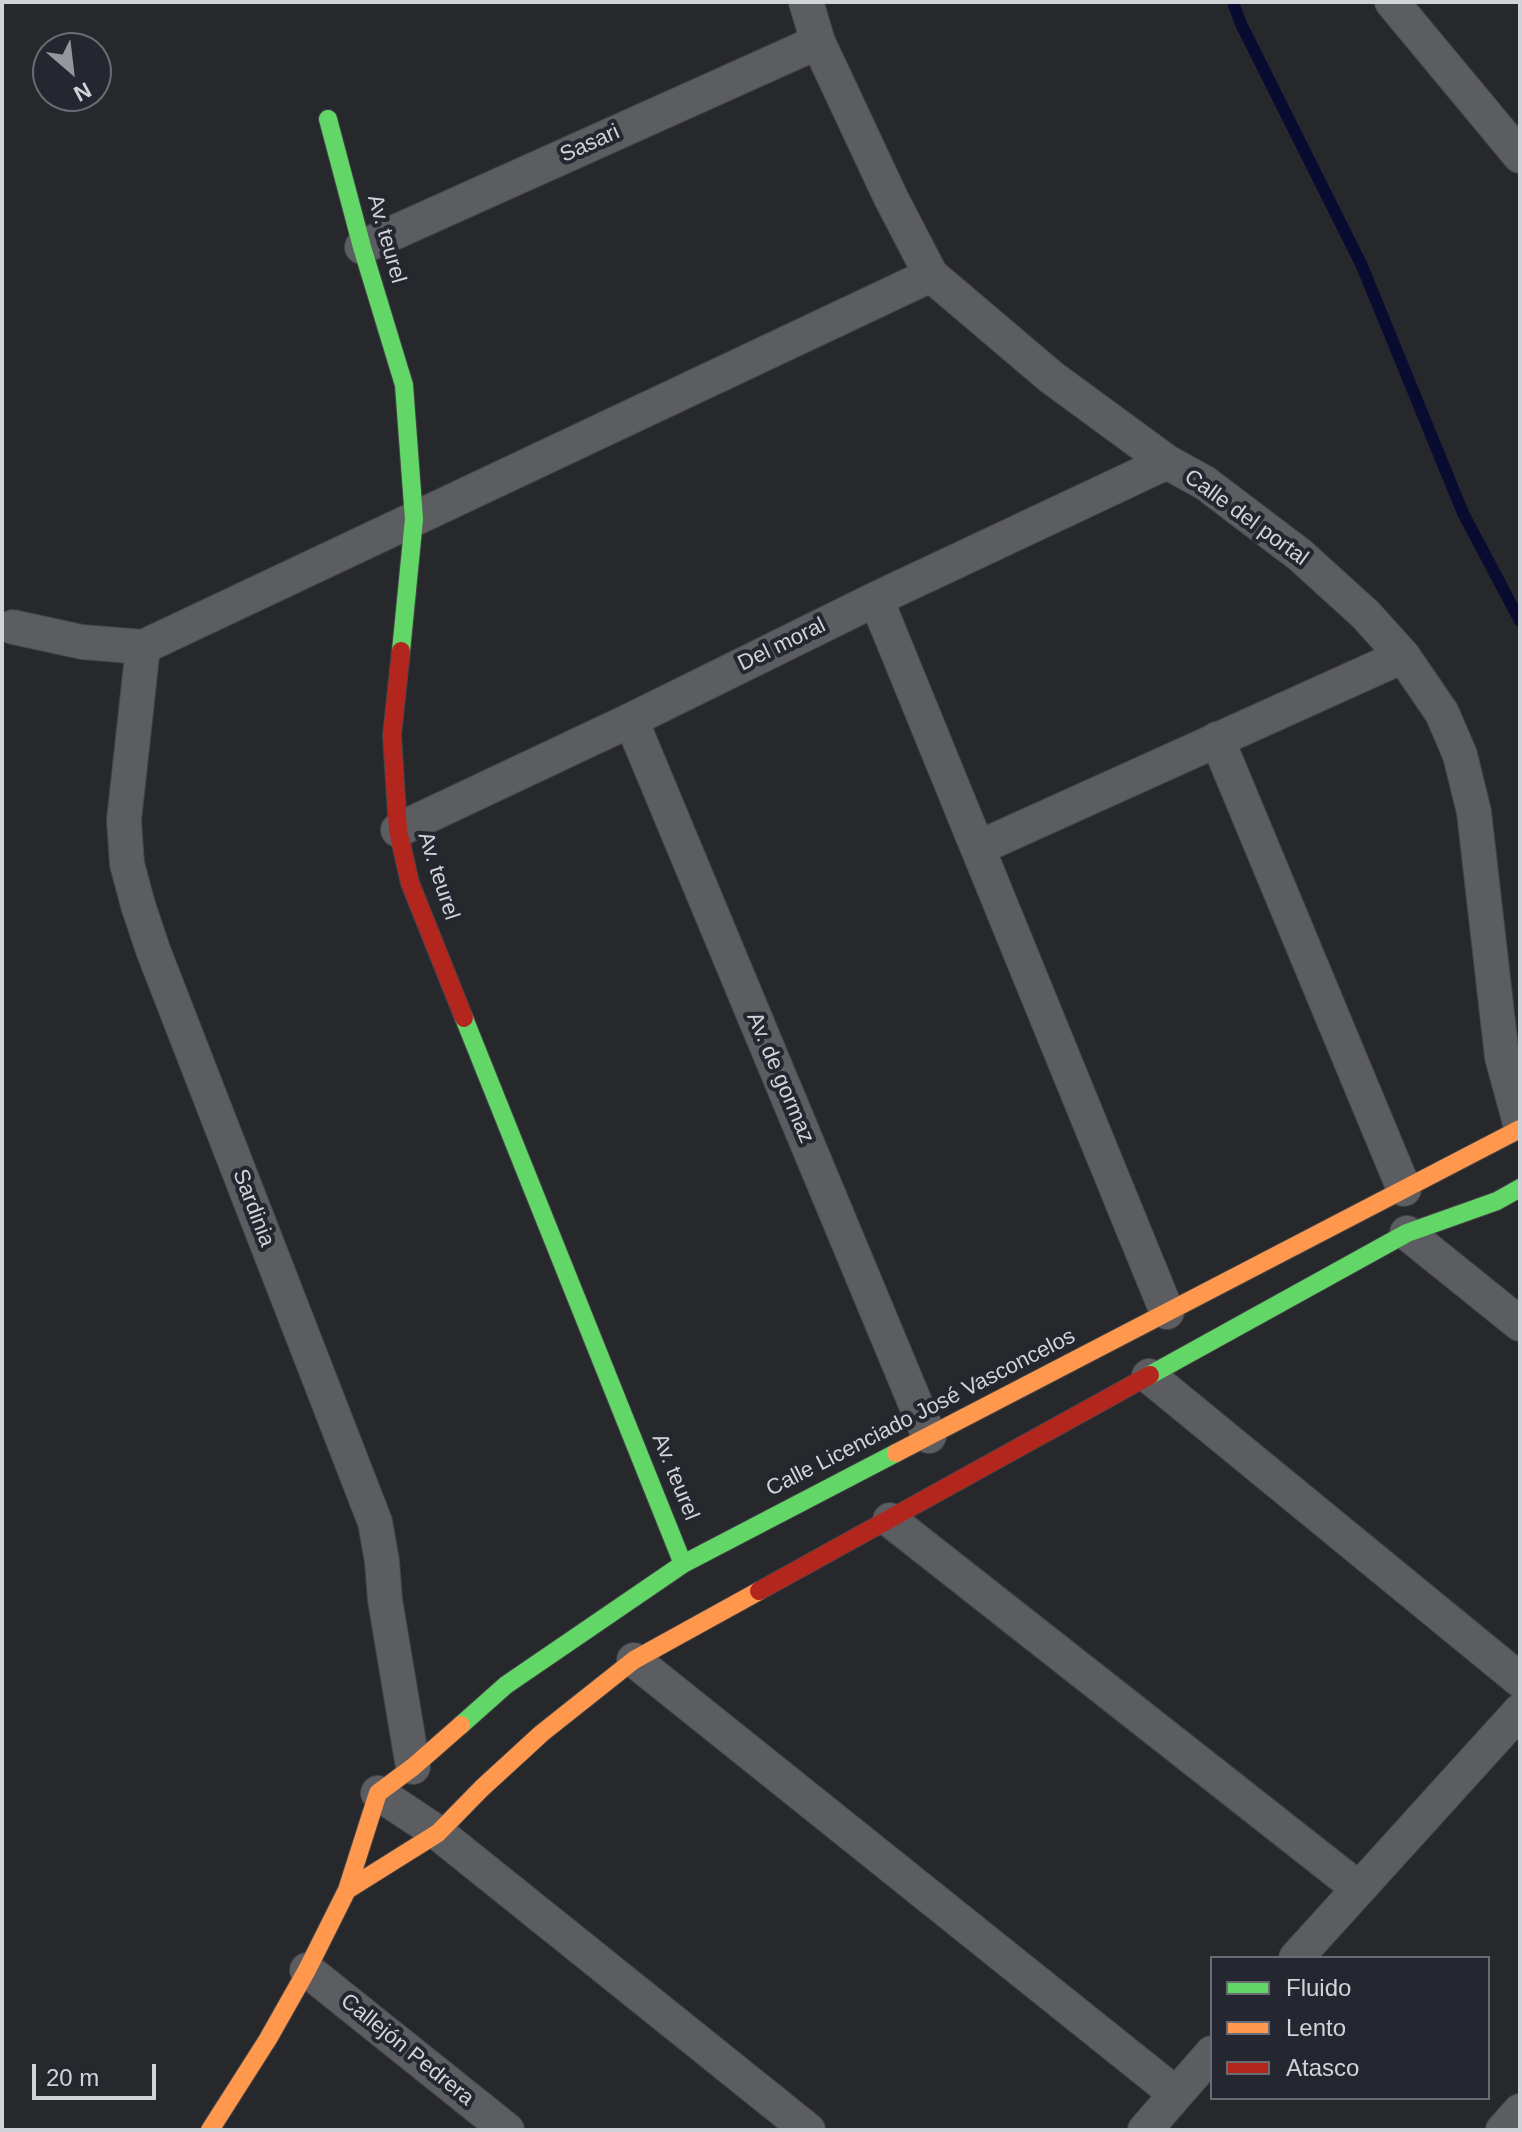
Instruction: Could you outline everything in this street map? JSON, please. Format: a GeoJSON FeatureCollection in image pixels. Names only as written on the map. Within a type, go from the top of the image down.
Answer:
{"type":"FeatureCollection","features":[{"type":"Feature","properties":{"kind":"street","name":"Calle del portal"},"geometry":{"type":"LineString","coordinates":[[806,2],[818,42],[931,275],[1051,377],[1167,462],[1205,483],[1300,555],[1365,614],[1403,656],[1442,713],[1460,755],[1474,812],[1502,1057],[1520,1126]]}},
{"type":"Feature","properties":{"kind":"street"},"geometry":{"type":"LineString","coordinates":[[1392,2],[1504,114],[1520,156]]}},
{"type":"Feature","properties":{"kind":"street","name":"Sasari"},"geometry":{"type":"LineString","coordinates":[[362,247],[818,42]]}},
{"type":"Feature","properties":{"kind":"street","name":"Av. teurel"},"geometry":{"type":"LineString","coordinates":[[328,119],[362,247],[404,385],[414,519],[392,735],[398,830],[410,883],[683,1564]]}},
{"type":"Feature","properties":{"kind":"street"},"geometry":{"type":"LineString","coordinates":[[13,627],[82,642],[143,647],[931,275]]}},
{"type":"Feature","properties":{"kind":"street","name":"Del moral"},"geometry":{"type":"LineString","coordinates":[[398,830],[1167,462]]}},
{"type":"Feature","properties":{"kind":"street"},"geometry":{"type":"LineString","coordinates":[[876,599],[1167,1312]]}},
{"type":"Feature","properties":{"kind":"street","name":"Sardinia"},"geometry":{"type":"LineString","coordinates":[[143,647],[124,820],[127,864],[153,950],[375,1522],[413,1767]]}},
{"type":"Feature","properties":{"kind":"street"},"geometry":{"type":"LineString","coordinates":[[978,848],[1403,656]]}},
{"type":"Feature","properties":{"kind":"street","name":"Av. de gormaz"},"geometry":{"type":"LineString","coordinates":[[631,720],[929,1436]]}},
{"type":"Feature","properties":{"kind":"street"},"geometry":{"type":"LineString","coordinates":[[1217,739],[1404,1189]]}},
{"type":"Feature","properties":{"kind":"street","name":"Calle Licenciado José Vasconcelos"},"geometry":{"type":"LineString","coordinates":[[378,1793],[413,1767],[506,1685],[683,1564],[1520,1126]]}},
{"type":"Feature","properties":{"kind":"street"},"geometry":{"type":"LineString","coordinates":[[347,1890],[438,1833],[542,1733],[634,1660],[1407,1233],[1497,1201],[1520,1188]]}},
{"type":"Feature","properties":{"kind":"street"},"geometry":{"type":"LineString","coordinates":[[1407,1233],[1520,1324]]}},
{"type":"Feature","properties":{"kind":"street"},"geometry":{"type":"LineString","coordinates":[[1149,1376],[1520,1680]]}},
{"type":"Feature","properties":{"kind":"street"},"geometry":{"type":"LineString","coordinates":[[890,1520],[1358,1888]]}},
{"type":"Feature","properties":{"kind":"street"},"geometry":{"type":"LineString","coordinates":[[634,1660],[1176,2094]]}},
{"type":"Feature","properties":{"kind":"street"},"geometry":{"type":"LineString","coordinates":[[1298,1956],[1520,1711]]}},
{"type":"Feature","properties":{"kind":"street"},"geometry":{"type":"LineString","coordinates":[[210,2130],[268,2039],[347,1890],[378,1793],[438,1833],[808,2130]]}},
{"type":"Feature","properties":{"kind":"street","name":"Callejón Pedrera"},"geometry":{"type":"LineString","coordinates":[[307,1970],[507,2130]]}},
{"type":"Feature","properties":{"kind":"street"},"geometry":{"type":"LineString","coordinates":[[1145,2130],[1210,2055]]}},
{"type":"Feature","properties":{"kind":"street"},"geometry":{"type":"LineString","coordinates":[[1503,2130],[1520,2111]]}},
{"type":"Feature","properties":{"kind":"waterway"},"geometry":{"type":"LineString","coordinates":[[1233,2],[1241,24],[1362,266],[1463,513],[1520,621]]}},
{"type":"Feature","properties":{"kind":"traffic: fast"},"geometry":{"type":"LineString","coordinates":[[328,119],[362,247],[404,385],[414,519],[401,651]]}},
{"type":"Feature","properties":{"kind":"traffic: fast"},"geometry":{"type":"LineString","coordinates":[[464,1018],[683,1564]]}},
{"type":"Feature","properties":{"kind":"traffic: fast"},"geometry":{"type":"LineString","coordinates":[[1150,1375],[1407,1233],[1497,1201],[1520,1188]]}},
{"type":"Feature","properties":{"kind":"traffic: fast"},"geometry":{"type":"LineString","coordinates":[[461,1725],[506,1685],[683,1564],[896,1453]]}},
{"type":"Feature","properties":{"kind":"traffic: slow"},"geometry":{"type":"LineString","coordinates":[[896,1453],[1520,1129]]}},
{"type":"Feature","properties":{"kind":"traffic: slow"},"geometry":{"type":"LineString","coordinates":[[347,1890],[438,1833],[542,1733],[634,1660],[759,1591]]}},
{"type":"Feature","properties":{"kind":"traffic: slow"},"geometry":{"type":"LineString","coordinates":[[210,2130],[268,2039],[347,1890],[378,1793],[461,1725]]}},
{"type":"Feature","properties":{"kind":"traffic: jam"},"geometry":{"type":"LineString","coordinates":[[401,651],[392,735],[398,830],[410,883],[464,1018]]}},
{"type":"Feature","properties":{"kind":"traffic: jam"},"geometry":{"type":"LineString","coordinates":[[759,1591],[1150,1375]]}}]}
